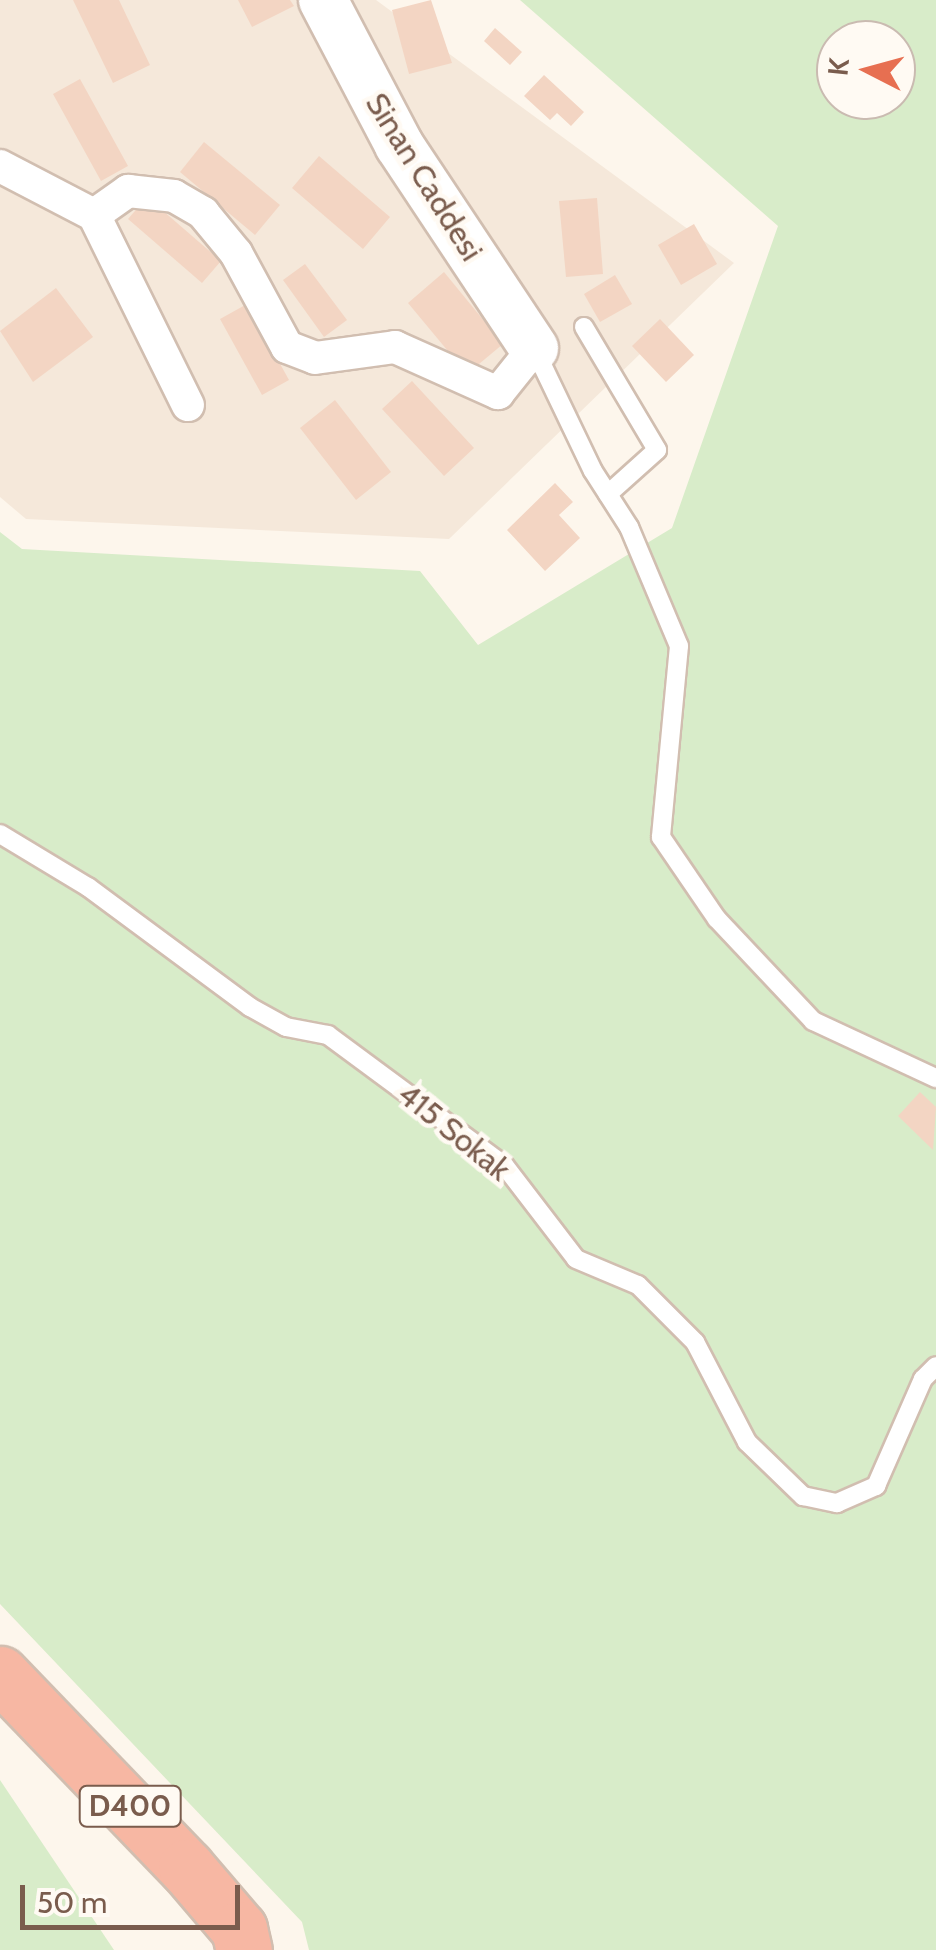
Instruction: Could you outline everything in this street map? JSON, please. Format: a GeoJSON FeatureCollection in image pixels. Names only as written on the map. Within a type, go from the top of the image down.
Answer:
{"type":"FeatureCollection","features":[{"type":"Feature","properties":{"kind":"highway","name":"D400"},"geometry":{"type":"LineString","coordinates":[[0,1674],[186,1867],[239,1929],[244,1950]]}},
{"type":"Feature","properties":{"kind":"street","name":"Sinan Caddesi"},"geometry":{"type":"LineString","coordinates":[[323,0],[399,144],[534,348]]}},
{"type":"Feature","properties":{"kind":"street"},"geometry":{"type":"LineString","coordinates":[[0,166],[94,215],[188,405]]}},
{"type":"Feature","properties":{"kind":"street"},"geometry":{"type":"LineString","coordinates":[[94,215],[128,191],[174,196],[204,213],[236,253],[287,346],[315,358],[395,346],[498,393],[534,348]]}},
{"type":"Feature","properties":{"kind":"lane"},"geometry":{"type":"LineString","coordinates":[[584,327],[657,450],[608,494]]}},
{"type":"Feature","properties":{"kind":"lane"},"geometry":{"type":"LineString","coordinates":[[534,348],[649,568],[679,646],[661,837],[717,919],[813,1021],[936,1078]]}},
{"type":"Feature","properties":{"kind":"lane","name":"415 Sokak"},"geometry":{"type":"LineString","coordinates":[[0,834],[88,887],[250,1006],[286,1027],[328,1036],[504,1165],[576,1259],[638,1284],[694,1342],[746,1442],[803,1496],[837,1503],[876,1486],[923,1379],[936,1366]]}},
{"type":"Feature","properties":{"kind":"shaded area"},"geometry":{"type":"Polygon","coordinates":[[[0,0],[376,0],[734,263],[449,539],[26,519],[0,497],[0,0]]]}},
{"type":"Feature","properties":{"kind":"green space"},"geometry":{"type":"Polygon","coordinates":[[[520,0],[936,0],[936,1950],[309,1950],[302,1922],[0,1604],[0,532],[22,549],[420,571],[478,645],[672,528],[778,226],[520,0]]]}},
{"type":"Feature","properties":{"kind":"green space"},"geometry":{"type":"Polygon","coordinates":[[[0,1780],[114,1950],[0,1950],[0,1780]]]}},
{"type":"Feature","properties":{"kind":"building"},"geometry":{"type":"Polygon","coordinates":[[[73,0],[119,0],[150,65],[113,83],[73,0]]]}},
{"type":"Feature","properties":{"kind":"building"},"geometry":{"type":"Polygon","coordinates":[[[238,0],[290,0],[294,6],[252,27],[238,0]]]}},
{"type":"Feature","properties":{"kind":"building"},"geometry":{"type":"Polygon","coordinates":[[[431,0],[452,63],[409,74],[392,10],[431,0]]]}},
{"type":"Feature","properties":{"kind":"building"},"geometry":{"type":"Polygon","coordinates":[[[495,28],[522,52],[510,65],[484,41],[495,28]]]}},
{"type":"Feature","properties":{"kind":"building"},"geometry":{"type":"Polygon","coordinates":[[[544,75],[584,112],[571,126],[557,113],[550,120],[524,96],[544,75]]]}},
{"type":"Feature","properties":{"kind":"building"},"geometry":{"type":"Polygon","coordinates":[[[80,79],[128,166],[101,181],[53,94],[80,79]]]}},
{"type":"Feature","properties":{"kind":"building"},"geometry":{"type":"Polygon","coordinates":[[[204,142],[280,205],[255,235],[180,172],[204,142]]]}},
{"type":"Feature","properties":{"kind":"building"},"geometry":{"type":"Polygon","coordinates":[[[319,156],[390,217],[363,249],[292,188],[319,156]]]}},
{"type":"Feature","properties":{"kind":"building"},"geometry":{"type":"Polygon","coordinates":[[[147,197],[221,261],[202,283],[128,219],[147,197]]]}},
{"type":"Feature","properties":{"kind":"building"},"geometry":{"type":"Polygon","coordinates":[[[597,198],[603,274],[566,277],[559,201],[597,198]]]}},
{"type":"Feature","properties":{"kind":"building"},"geometry":{"type":"Polygon","coordinates":[[[694,224],[717,264],[681,285],[658,245],[694,224]]]}},
{"type":"Feature","properties":{"kind":"building"},"geometry":{"type":"Polygon","coordinates":[[[305,264],[347,320],[324,337],[283,280],[305,264]]]}},
{"type":"Feature","properties":{"kind":"building"},"geometry":{"type":"Polygon","coordinates":[[[444,272],[503,344],[467,374],[408,303],[444,272]]]}},
{"type":"Feature","properties":{"kind":"building"},"geometry":{"type":"Polygon","coordinates":[[[615,275],[632,304],[600,322],[584,294],[615,275]]]}},
{"type":"Feature","properties":{"kind":"building"},"geometry":{"type":"Polygon","coordinates":[[[56,288],[93,337],[33,382],[0,331],[56,288]]]}},
{"type":"Feature","properties":{"kind":"building"},"geometry":{"type":"Polygon","coordinates":[[[247,304],[289,380],[262,395],[220,319],[247,304]]]}},
{"type":"Feature","properties":{"kind":"building"},"geometry":{"type":"Polygon","coordinates":[[[660,319],[694,355],[666,382],[632,346],[660,319]]]}},
{"type":"Feature","properties":{"kind":"building"},"geometry":{"type":"Polygon","coordinates":[[[412,381],[474,448],[444,476],[382,409],[412,381]]]}},
{"type":"Feature","properties":{"kind":"building"},"geometry":{"type":"Polygon","coordinates":[[[335,400],[391,472],[356,500],[300,428],[335,400]]]}},
{"type":"Feature","properties":{"kind":"building"},"geometry":{"type":"Polygon","coordinates":[[[555,483],[573,502],[559,515],[580,538],[545,571],[507,530],[555,483]]]}},
{"type":"Feature","properties":{"kind":"building"},"geometry":{"type":"Polygon","coordinates":[[[920,1092],[936,1107],[933,1150],[898,1116],[920,1092]]]}}]}
